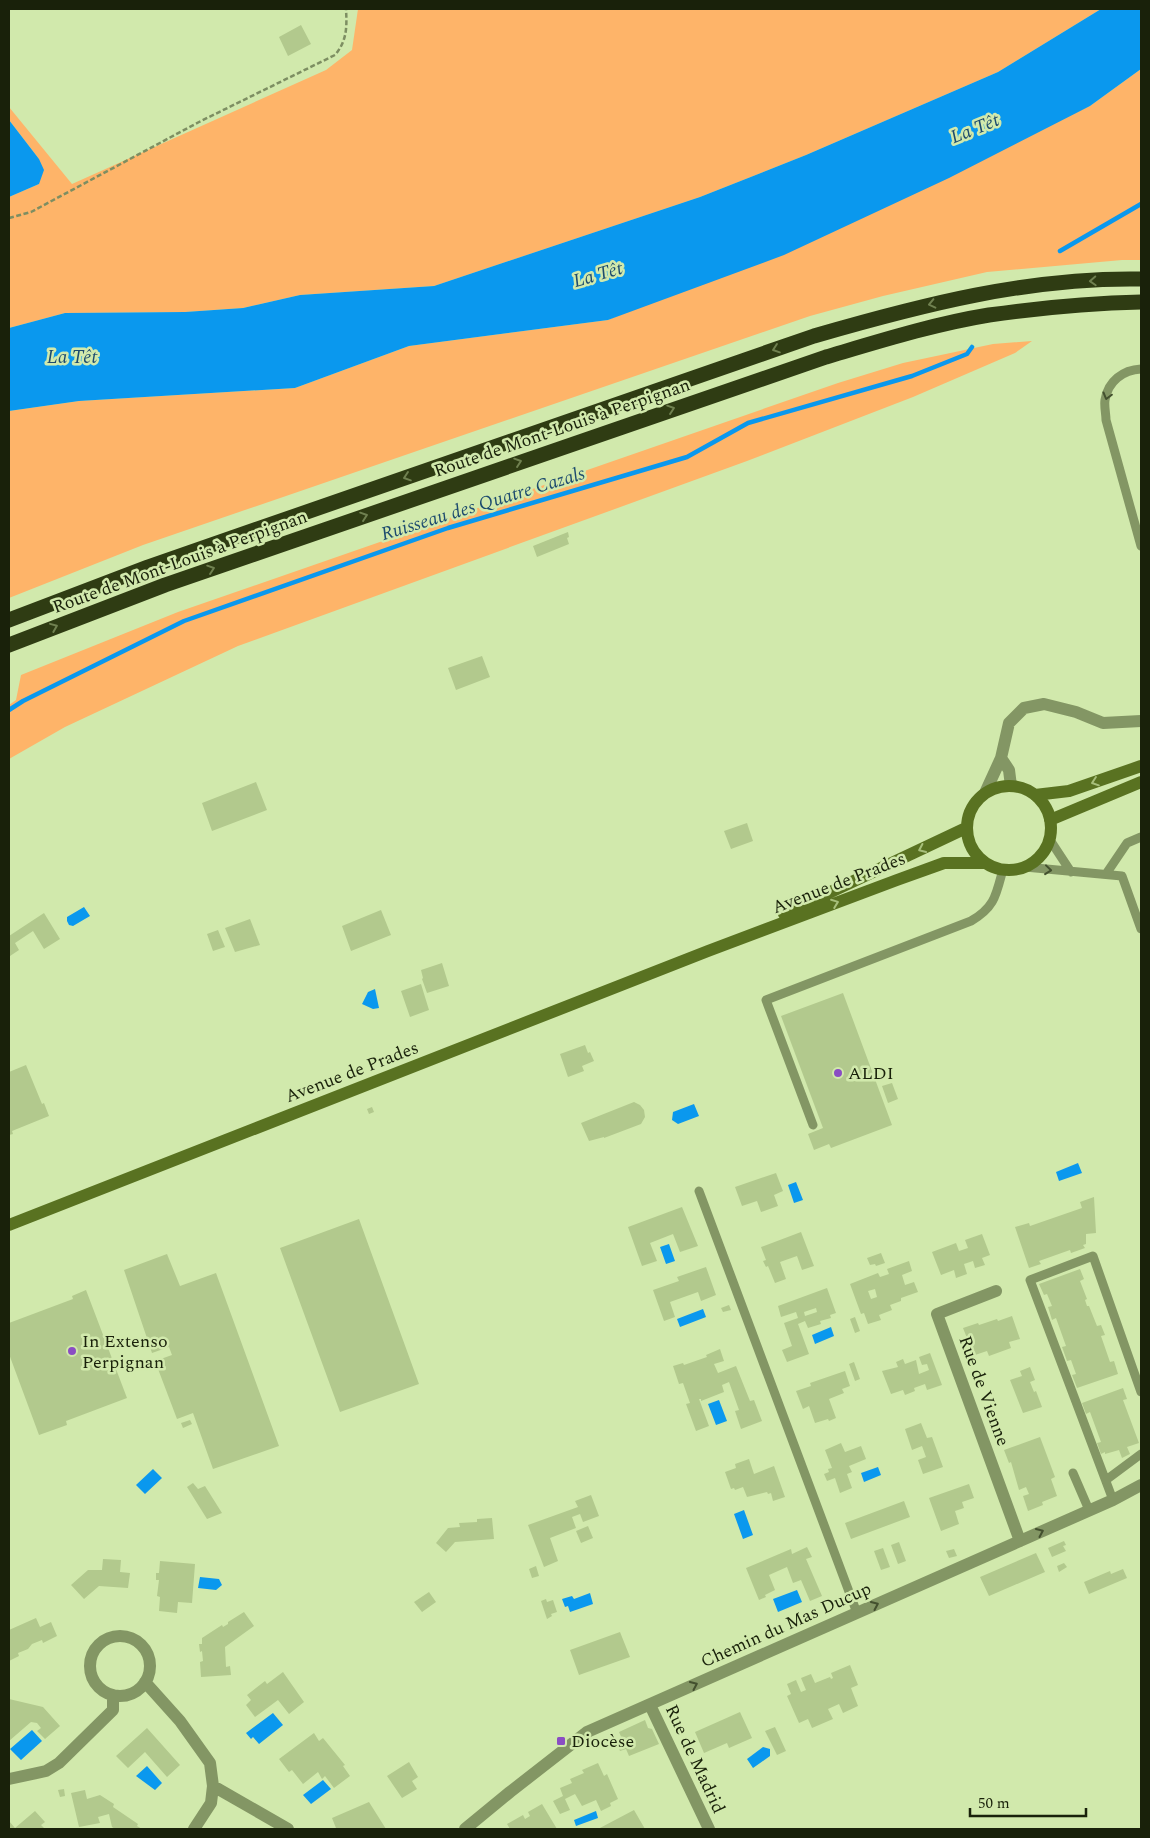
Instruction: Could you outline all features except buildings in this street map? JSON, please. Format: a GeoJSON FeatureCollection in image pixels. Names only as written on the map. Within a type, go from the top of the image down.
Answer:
{"type":"FeatureCollection","features":[{"type":"Feature","properties":{"kind":"highway","name":"Route de Mont-Louis à Perpignan"},"geometry":{"type":"LineString","coordinates":[[9,620],[166,561],[823,333],[886,315],[990,291],[1056,283],[1141,279]]}},
{"type":"Feature","properties":{"kind":"highway","name":"Route de Mont-Louis à Perpignan"},"geometry":{"type":"LineString","coordinates":[[9,645],[174,582],[852,349],[895,336],[988,316],[1095,303],[1141,302]]}},
{"type":"Feature","properties":{"kind":"main road"},"geometry":{"type":"LineString","coordinates":[[1035,795],[1069,791],[1141,766]]}},
{"type":"Feature","properties":{"kind":"main road"},"geometry":{"type":"LineString","coordinates":[[1050,820],[1141,782]]}},
{"type":"Feature","properties":{"kind":"main road"},"geometry":{"type":"LineString","coordinates":[[1011,786],[1024,788],[1035,795],[1048,810],[1051,830],[1046,850],[1036,860],[1025,867],[1003,870],[985,863],[975,854],[969,842],[966,828],[969,814],[975,802],[985,793],[1011,786]]}},
{"type":"Feature","properties":{"kind":"main road","name":"Avenue de Prades"},"geometry":{"type":"LineString","coordinates":[[708,951],[966,828]]}},
{"type":"Feature","properties":{"kind":"main road","name":"Avenue de Prades"},"geometry":{"type":"LineString","coordinates":[[9,1225],[708,951],[944,862],[985,863]]}},
{"type":"Feature","properties":{"kind":"street"},"geometry":{"type":"LineString","coordinates":[[985,793],[1001,758],[1008,723],[1024,708],[1044,704],[1076,712],[1104,723],[1141,721]]}},
{"type":"Feature","properties":{"kind":"street"},"geometry":{"type":"LineString","coordinates":[[1001,758],[1009,770],[1011,786]]}},
{"type":"Feature","properties":{"kind":"street","name":"Rue de Vienne"},"geometry":{"type":"LineString","coordinates":[[996,1291],[937,1314],[1020,1541]]}},
{"type":"Feature","properties":{"kind":"street","name":"Chemin du Mas Ducup"},"geometry":{"type":"LineString","coordinates":[[465,1829],[587,1732],[1113,1500],[1141,1484]]}},
{"type":"Feature","properties":{"kind":"street"},"geometry":{"type":"LineString","coordinates":[[113,1636],[133,1638],[145,1648],[150,1663],[150,1673],[139,1689],[131,1694],[113,1696],[104,1692],[96,1685],[91,1676],[89,1666],[91,1656],[96,1647],[104,1640],[113,1636]]}},
{"type":"Feature","properties":{"kind":"street"},"geometry":{"type":"LineString","coordinates":[[145,1682],[180,1721],[210,1763],[213,1786],[210,1803],[194,1829]]}},
{"type":"Feature","properties":{"kind":"street"},"geometry":{"type":"LineString","coordinates":[[9,1779],[46,1771],[59,1763],[113,1710],[113,1696]]}},
{"type":"Feature","properties":{"kind":"street","name":"Rue de Madrid"},"geometry":{"type":"LineString","coordinates":[[650,1704],[709,1829]]}},
{"type":"Feature","properties":{"kind":"street"},"geometry":{"type":"LineString","coordinates":[[213,1786],[288,1829]]}},
{"type":"Feature","properties":{"kind":"lane"},"geometry":{"type":"LineString","coordinates":[[1141,369],[1130,370],[1112,380],[1105,400],[1106,420],[1141,546]]}},
{"type":"Feature","properties":{"kind":"lane"},"geometry":{"type":"LineString","coordinates":[[1106,874],[1126,843],[1141,837]]}},
{"type":"Feature","properties":{"kind":"lane"},"geometry":{"type":"LineString","coordinates":[[1050,840],[1071,872]]}},
{"type":"Feature","properties":{"kind":"lane"},"geometry":{"type":"LineString","coordinates":[[1025,867],[1122,876],[1141,929]]}},
{"type":"Feature","properties":{"kind":"lane"},"geometry":{"type":"LineString","coordinates":[[813,1125],[766,1000],[971,921],[990,907],[996,897],[1003,870]]}},
{"type":"Feature","properties":{"kind":"lane"},"geometry":{"type":"LineString","coordinates":[[699,1191],[857,1613]]}},
{"type":"Feature","properties":{"kind":"lane"},"geometry":{"type":"LineString","coordinates":[[1113,1500],[1030,1280],[1094,1256],[1141,1392]]}},
{"type":"Feature","properties":{"kind":"lane"},"geometry":{"type":"LineString","coordinates":[[1106,1480],[1141,1454]]}},
{"type":"Feature","properties":{"kind":"lane"},"geometry":{"type":"LineString","coordinates":[[1073,1472],[1089,1510]]}},
{"type":"Feature","properties":{"kind":"path"},"geometry":{"type":"LineString","coordinates":[[9,218],[31,212],[198,122],[335,55],[342,47],[346,36],[346,9]]}},
{"type":"Feature","properties":{"kind":"shaded area"},"geometry":{"type":"Polygon","coordinates":[[[358,9],[1101,9],[998,72],[806,155],[700,197],[434,286],[300,295],[243,308],[185,312],[65,313],[9,328],[9,197],[39,184],[39,159],[9,120],[9,107],[72,184],[326,70],[352,50],[358,9]]]}},
{"type":"Feature","properties":{"kind":"shaded area"},"geometry":{"type":"Polygon","coordinates":[[[1141,69],[1141,260],[987,272],[883,296],[810,316],[143,545],[9,598],[9,411],[79,401],[295,388],[409,346],[608,320],[1090,106],[1141,69]]]}},
{"type":"Feature","properties":{"kind":"shaded area"},"geometry":{"type":"Polygon","coordinates":[[[1032,341],[1015,353],[913,397],[747,461],[238,646],[65,727],[9,759],[9,705],[16,700],[21,675],[178,612],[838,383],[903,363],[993,344],[1032,341]]]}},
{"type":"Feature","properties":{"kind":"water","name":"La Têt"},"geometry":{"type":"Polygon","coordinates":[[[1101,9],[1141,9],[1141,69],[1090,106],[949,178],[784,255],[608,320],[409,346],[295,388],[79,401],[9,411],[9,328],[65,313],[185,312],[243,308],[300,295],[434,286],[700,197],[806,155],[998,72],[1101,9]]]}},
{"type":"Feature","properties":{"kind":"water"},"geometry":{"type":"Polygon","coordinates":[[[9,120],[39,159],[44,170],[39,184],[9,197],[9,120]]]}},
{"type":"Feature","properties":{"kind":"water"},"geometry":{"type":"Polygon","coordinates":[[[84,907],[90,916],[73,926],[69,925],[67,917],[84,907]]]}},
{"type":"Feature","properties":{"kind":"water"},"geometry":{"type":"Polygon","coordinates":[[[375,989],[379,1008],[373,1009],[362,1004],[368,992],[375,989]]]}},
{"type":"Feature","properties":{"kind":"water"},"geometry":{"type":"Polygon","coordinates":[[[694,1104],[699,1116],[678,1124],[672,1120],[673,1112],[694,1104]]]}},
{"type":"Feature","properties":{"kind":"water"},"geometry":{"type":"Polygon","coordinates":[[[1078,1163],[1082,1173],[1059,1181],[1056,1172],[1078,1163]]]}},
{"type":"Feature","properties":{"kind":"water"},"geometry":{"type":"Polygon","coordinates":[[[796,1182],[803,1200],[794,1203],[788,1185],[796,1182]]]}},
{"type":"Feature","properties":{"kind":"water"},"geometry":{"type":"Polygon","coordinates":[[[669,1244],[675,1261],[666,1264],[660,1247],[669,1244]]]}},
{"type":"Feature","properties":{"kind":"water"},"geometry":{"type":"Polygon","coordinates":[[[703,1309],[706,1317],[680,1327],[677,1319],[703,1309]]]}},
{"type":"Feature","properties":{"kind":"water"},"geometry":{"type":"Polygon","coordinates":[[[831,1327],[834,1336],[815,1344],[812,1335],[831,1327]]]}},
{"type":"Feature","properties":{"kind":"water"},"geometry":{"type":"Polygon","coordinates":[[[719,1400],[727,1421],[716,1425],[708,1404],[719,1400]]]}},
{"type":"Feature","properties":{"kind":"water"},"geometry":{"type":"Polygon","coordinates":[[[878,1467],[881,1475],[864,1482],[861,1473],[878,1467]]]}},
{"type":"Feature","properties":{"kind":"water"},"geometry":{"type":"Polygon","coordinates":[[[153,1469],[162,1478],[145,1494],[136,1485],[153,1469]]]}},
{"type":"Feature","properties":{"kind":"water"},"geometry":{"type":"Polygon","coordinates":[[[744,1510],[753,1535],[743,1539],[734,1514],[744,1510]]]}},
{"type":"Feature","properties":{"kind":"water"},"geometry":{"type":"Polygon","coordinates":[[[200,1577],[219,1579],[222,1585],[216,1590],[198,1588],[200,1577]]]}},
{"type":"Feature","properties":{"kind":"water"},"geometry":{"type":"Polygon","coordinates":[[[797,1590],[802,1602],[778,1612],[773,1599],[797,1590]]]}},
{"type":"Feature","properties":{"kind":"water"},"geometry":{"type":"Polygon","coordinates":[[[590,1593],[593,1604],[570,1612],[568,1606],[565,1607],[562,1599],[572,1596],[574,1599],[590,1593]]]}},
{"type":"Feature","properties":{"kind":"water"},"geometry":{"type":"Polygon","coordinates":[[[273,1713],[283,1725],[259,1744],[253,1737],[251,1739],[246,1733],[273,1713]]]}},
{"type":"Feature","properties":{"kind":"water"},"geometry":{"type":"Polygon","coordinates":[[[32,1730],[42,1741],[21,1760],[10,1749],[32,1730]]]}},
{"type":"Feature","properties":{"kind":"water"},"geometry":{"type":"Polygon","coordinates":[[[763,1747],[770,1749],[770,1756],[753,1768],[747,1759],[763,1747]]]}},
{"type":"Feature","properties":{"kind":"water"},"geometry":{"type":"Polygon","coordinates":[[[147,1766],[162,1783],[155,1790],[136,1776],[147,1766]]]}},
{"type":"Feature","properties":{"kind":"water"},"geometry":{"type":"Polygon","coordinates":[[[323,1780],[331,1789],[311,1804],[303,1795],[323,1780]]]}},
{"type":"Feature","properties":{"kind":"water"},"geometry":{"type":"Polygon","coordinates":[[[596,1811],[598,1818],[576,1826],[574,1820],[596,1811]]]}},
{"type":"Feature","properties":{"kind":"waterway","name":"Ruisseau des Quatre Cazals"},"geometry":{"type":"LineString","coordinates":[[1060,251],[1141,204]]}},
{"type":"Feature","properties":{"kind":"waterway","name":"Ruisseau des Quatre Cazals"},"geometry":{"type":"LineString","coordinates":[[9,710],[23,701],[184,621],[448,528],[687,457],[748,423],[912,376],[967,354],[972,347]]}},
{"type":"Feature","properties":{"kind":"place","name":"ALDI"},"geometry":{"type":"Point","coordinates":[838,1073]}},
{"type":"Feature","properties":{"kind":"place","name":"In Extenso Perpignan"},"geometry":{"type":"Point","coordinates":[72,1351]}},
{"type":"Feature","properties":{"kind":"place","name":"Diocèse"},"geometry":{"type":"Point","coordinates":[561,1741]}}]}
